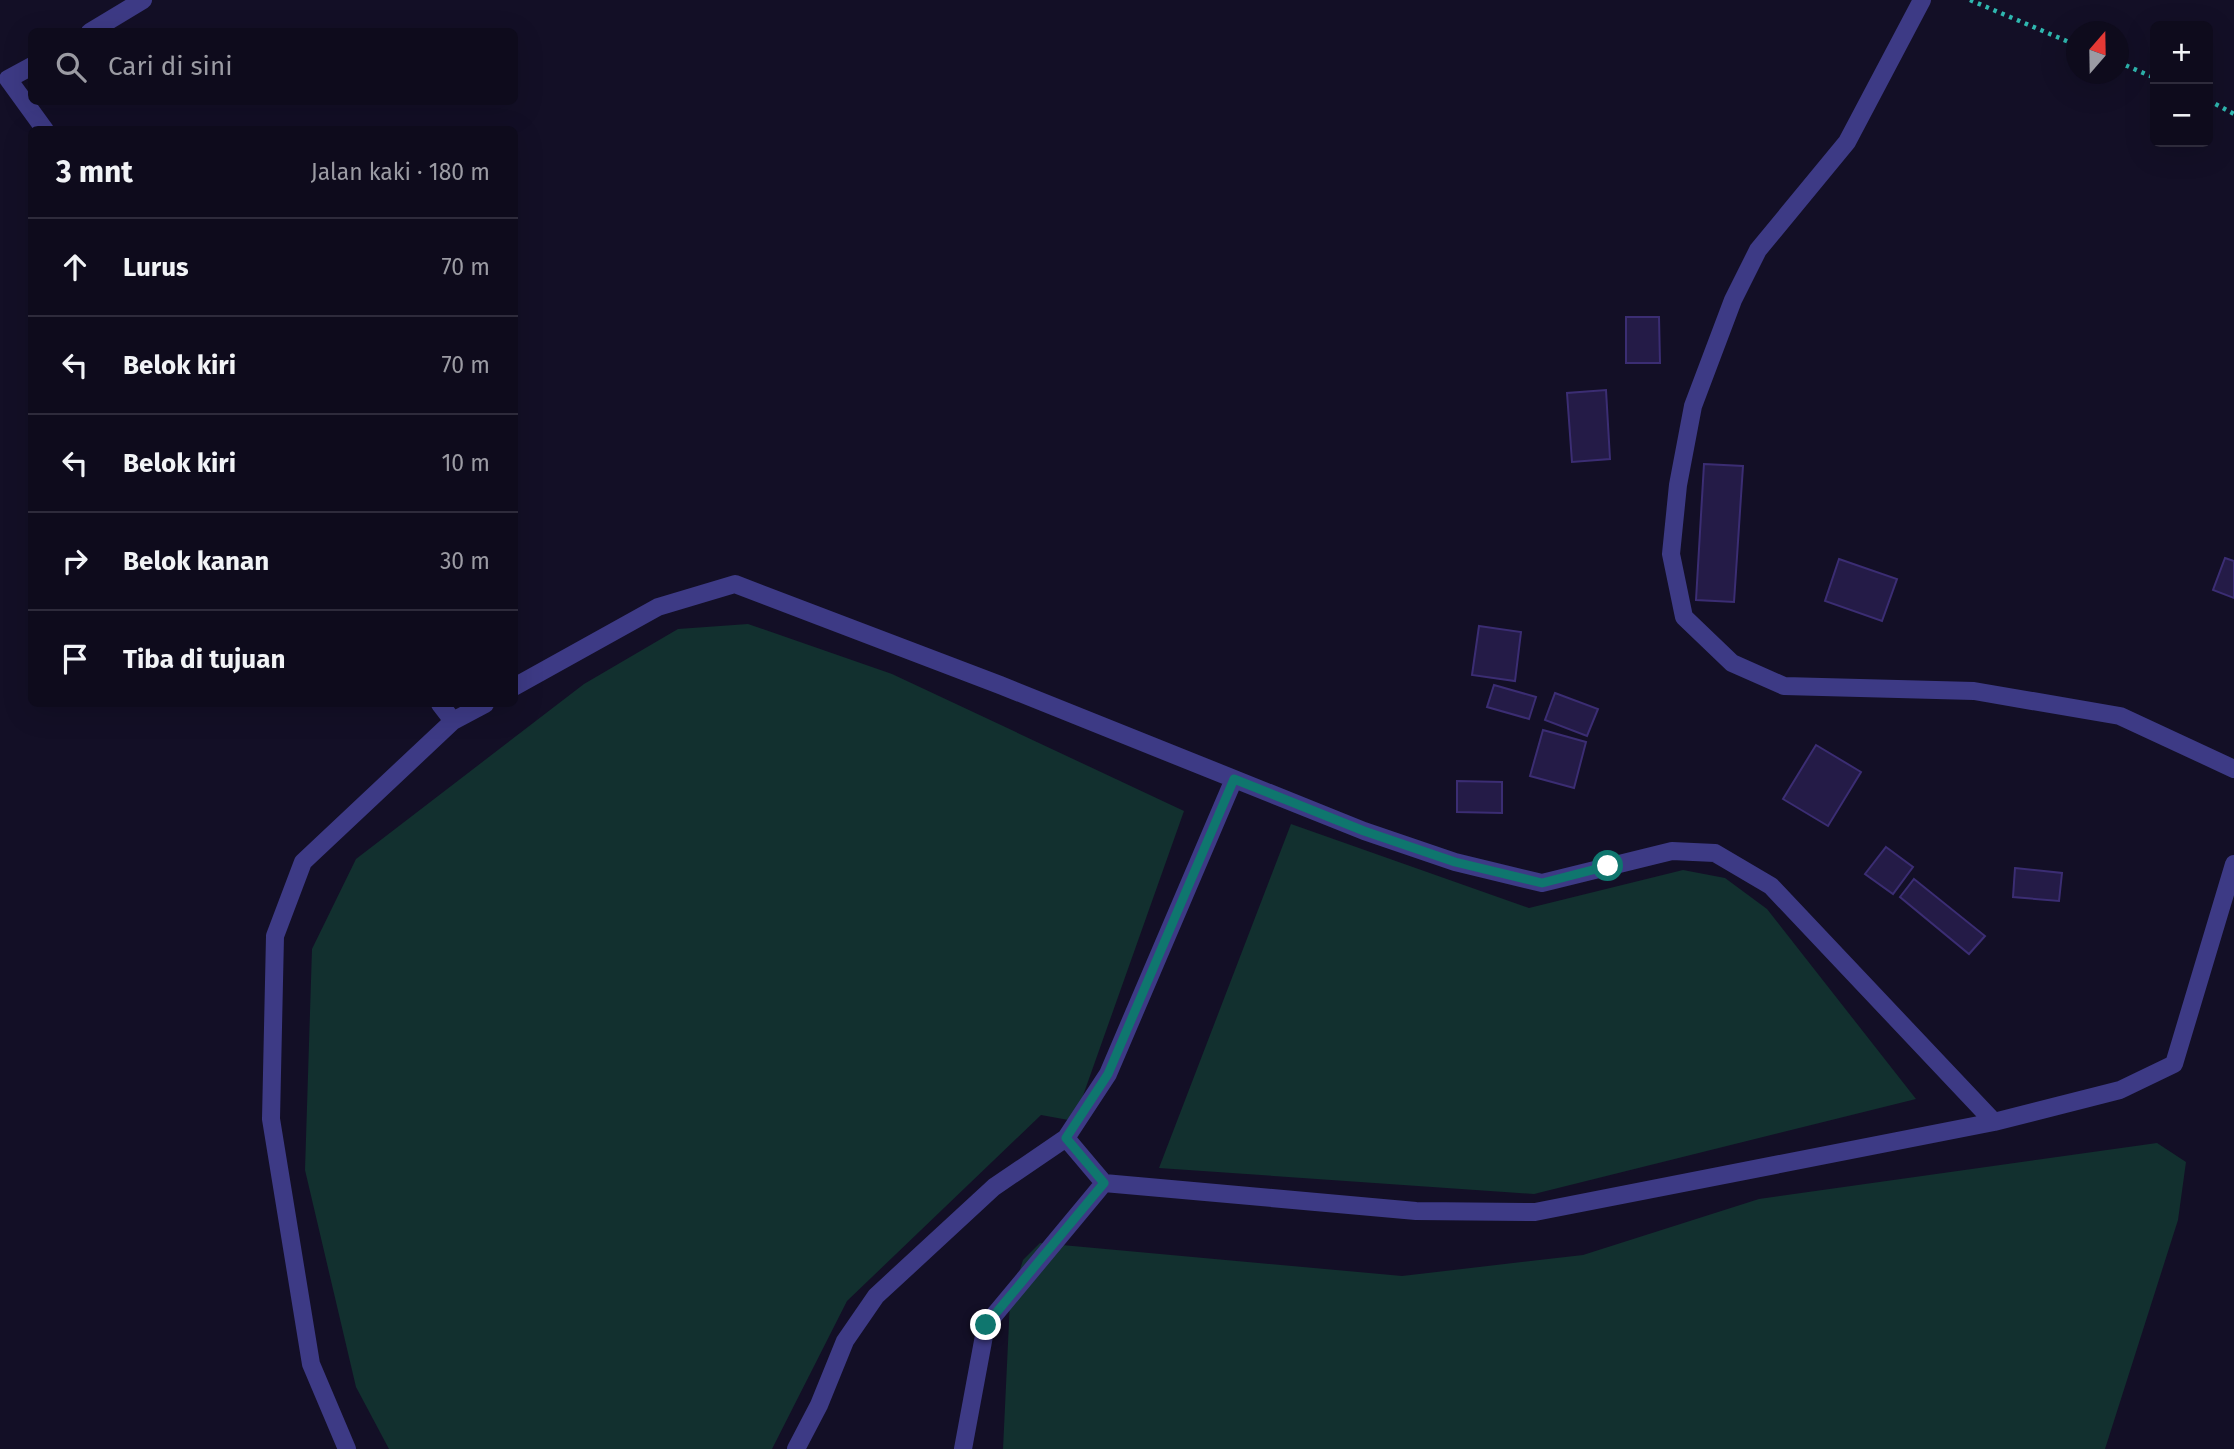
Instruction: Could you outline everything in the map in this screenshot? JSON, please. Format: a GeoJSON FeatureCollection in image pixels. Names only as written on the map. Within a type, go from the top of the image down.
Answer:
{"type":"FeatureCollection","features":[{"type":"Feature","properties":{"kind":"lane"},"geometry":{"type":"LineString","coordinates":[[97,28],[143,0]]}},
{"type":"Feature","properties":{"kind":"lane"},"geometry":{"type":"LineString","coordinates":[[1923,0],[1847,142],[1758,250],[1733,300],[1693,406],[1678,485],[1671,554],[1684,617],[1732,663],[1784,686],[1973,691],[2120,716],[2234,769]]}},
{"type":"Feature","properties":{"kind":"lane"},"geometry":{"type":"LineString","coordinates":[[28,67],[3,75],[42,126]]}},
{"type":"Feature","properties":{"kind":"lane"},"geometry":{"type":"LineString","coordinates":[[518,685],[657,607],[735,584],[1364,831],[1455,862],[1542,883],[1672,851],[1715,853],[1771,886],[1994,1122]]}},
{"type":"Feature","properties":{"kind":"lane"},"geometry":{"type":"LineString","coordinates":[[442,707],[453,721]]}},
{"type":"Feature","properties":{"kind":"lane"},"geometry":{"type":"LineString","coordinates":[[347,1449],[311,1364],[271,1119],[275,936],[303,862],[453,721],[479,707]]}},
{"type":"Feature","properties":{"kind":"lane"},"geometry":{"type":"LineString","coordinates":[[796,1449],[819,1405],[845,1341],[876,1296],[994,1187],[1066,1138],[1108,1074],[1234,779]]}},
{"type":"Feature","properties":{"kind":"lane"},"geometry":{"type":"LineString","coordinates":[[1066,1138],[1104,1183],[1416,1211],[1535,1212],[1994,1122],[2120,1090],[2174,1064],[2234,864]]}},
{"type":"Feature","properties":{"kind":"lane"},"geometry":{"type":"LineString","coordinates":[[963,1449],[986,1325],[1104,1183]]}},
{"type":"Feature","properties":{"kind":"path"},"geometry":{"type":"LineString","coordinates":[[1970,0],[2066,40]]}},
{"type":"Feature","properties":{"kind":"path"},"geometry":{"type":"LineString","coordinates":[[2129,66],[2150,76]]}},
{"type":"Feature","properties":{"kind":"path"},"geometry":{"type":"LineString","coordinates":[[2213,103],[2234,114]]}},
{"type":"Feature","properties":{"kind":"green space"},"geometry":{"type":"Polygon","coordinates":[[[748,624],[892,674],[1184,811],[1074,1121],[1041,1115],[847,1301],[772,1449],[389,1449],[356,1387],[305,1170],[312,949],[356,859],[584,684],[678,629],[748,624]]]}},
{"type":"Feature","properties":{"kind":"green space"},"geometry":{"type":"Polygon","coordinates":[[[1291,824],[1529,908],[1683,870],[1725,878],[1767,909],[1916,1099],[1534,1194],[1159,1168],[1291,824]]]}},
{"type":"Feature","properties":{"kind":"green space"},"geometry":{"type":"Polygon","coordinates":[[[2157,1143],[2186,1162],[2178,1220],[2105,1449],[1003,1449],[1010,1301],[1023,1260],[1040,1243],[1402,1276],[1583,1255],[1759,1199],[2157,1143]]]}},
{"type":"Feature","properties":{"kind":"building"},"geometry":{"type":"Polygon","coordinates":[[[1626,317],[1659,317],[1660,363],[1626,363],[1626,317]]]}},
{"type":"Feature","properties":{"kind":"building"},"geometry":{"type":"Polygon","coordinates":[[[1606,390],[1610,459],[1572,462],[1567,393],[1606,390]]]}},
{"type":"Feature","properties":{"kind":"building"},"geometry":{"type":"Polygon","coordinates":[[[1704,464],[1743,466],[1734,602],[1696,600],[1704,464]]]}},
{"type":"Feature","properties":{"kind":"building"},"geometry":{"type":"Polygon","coordinates":[[[2225,558],[2234,561],[2234,598],[2213,590],[2225,558]]]}},
{"type":"Feature","properties":{"kind":"building"},"geometry":{"type":"Polygon","coordinates":[[[1839,559],[1897,579],[1882,621],[1825,601],[1839,559]]]}},
{"type":"Feature","properties":{"kind":"building"},"geometry":{"type":"Polygon","coordinates":[[[1479,626],[1521,632],[1515,681],[1472,675],[1479,626]]]}},
{"type":"Feature","properties":{"kind":"building"},"geometry":{"type":"Polygon","coordinates":[[[1494,685],[1536,697],[1529,719],[1487,707],[1494,685]]]}},
{"type":"Feature","properties":{"kind":"building"},"geometry":{"type":"Polygon","coordinates":[[[1555,693],[1598,709],[1587,736],[1545,720],[1555,693]]]}},
{"type":"Feature","properties":{"kind":"building"},"geometry":{"type":"Polygon","coordinates":[[[1543,730],[1586,742],[1574,788],[1530,776],[1543,730]]]}},
{"type":"Feature","properties":{"kind":"building"},"geometry":{"type":"Polygon","coordinates":[[[1816,745],[1861,772],[1828,826],[1783,799],[1816,745]]]}},
{"type":"Feature","properties":{"kind":"building"},"geometry":{"type":"Polygon","coordinates":[[[1457,781],[1502,782],[1502,813],[1457,812],[1457,781]]]}},
{"type":"Feature","properties":{"kind":"building"},"geometry":{"type":"Polygon","coordinates":[[[1886,847],[1913,867],[1893,894],[1865,874],[1886,847]]]}},
{"type":"Feature","properties":{"kind":"building"},"geometry":{"type":"Polygon","coordinates":[[[2015,868],[2062,873],[2059,901],[2013,897],[2015,868]]]}},
{"type":"Feature","properties":{"kind":"building"},"geometry":{"type":"Polygon","coordinates":[[[1914,879],[1985,936],[1969,954],[1900,897],[1914,879]]]}},
{"type":"Feature","properties":{"kind":"route"},"geometry":{"type":"LineString","coordinates":[[986,1325],[1104,1183],[1066,1138],[1108,1074],[1234,779],[1364,831],[1455,862],[1542,883],[1608,866]]}}]}
